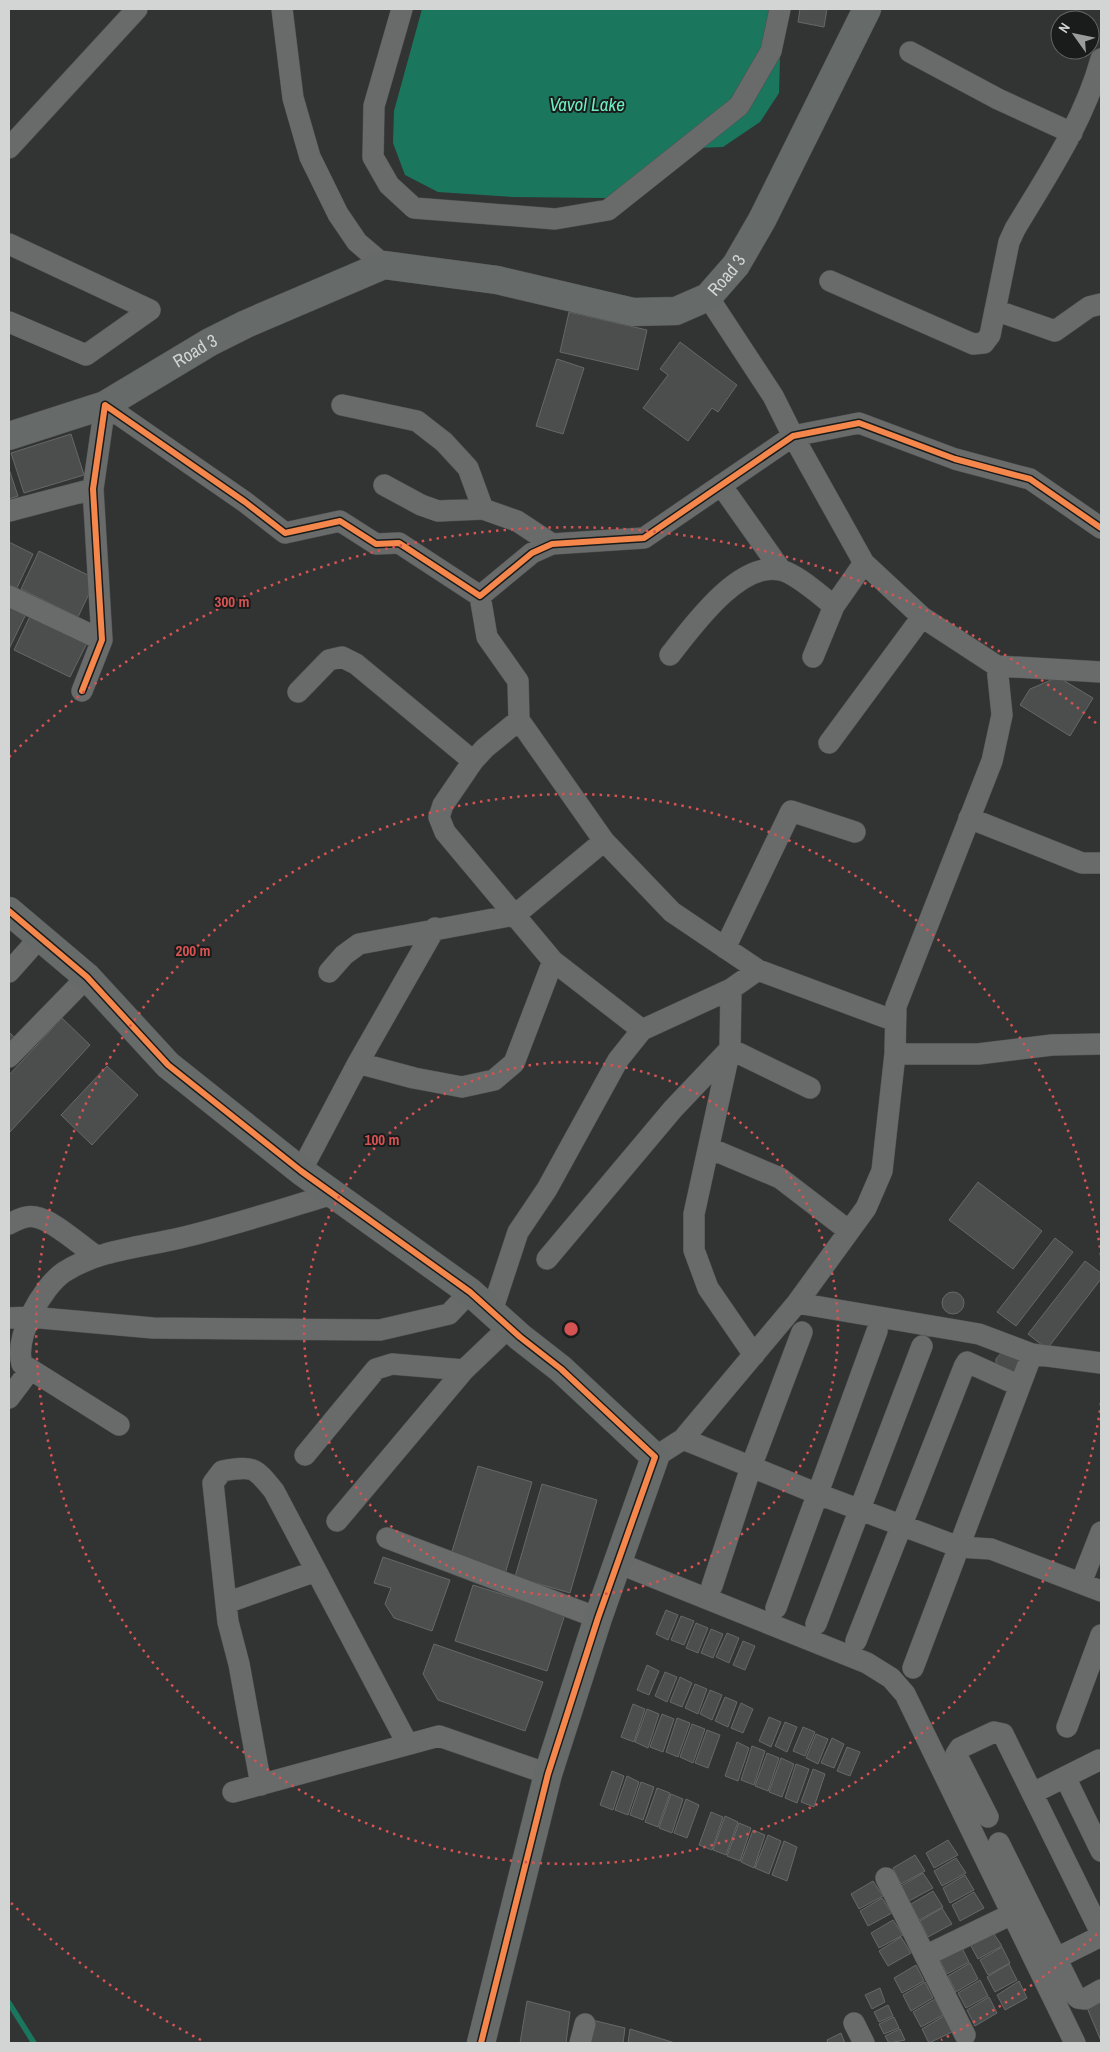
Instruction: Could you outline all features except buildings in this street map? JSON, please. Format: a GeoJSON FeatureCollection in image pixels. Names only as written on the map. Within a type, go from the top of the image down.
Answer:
{"type":"FeatureCollection","features":[{"type":"Feature","properties":{"kind":"street"},"geometry":{"type":"LineString","coordinates":[[9,148],[137,9]]}},
{"type":"Feature","properties":{"kind":"street"},"geometry":{"type":"LineString","coordinates":[[282,9],[293,98],[310,158],[338,214],[357,242],[384,265]]}},
{"type":"Feature","properties":{"kind":"street"},"geometry":{"type":"LineString","coordinates":[[402,9],[374,106],[373,157],[389,185],[414,208],[555,219],[608,210],[739,106],[771,52],[780,9]]}},
{"type":"Feature","properties":{"kind":"street","name":"Road 3"},"geometry":{"type":"LineString","coordinates":[[9,436],[105,405],[210,342],[246,324],[384,265],[497,280],[633,312],[676,312],[708,298],[736,265],[762,220],[867,9]]}},
{"type":"Feature","properties":{"kind":"street"},"geometry":{"type":"LineString","coordinates":[[910,52],[998,99],[1072,133]]}},
{"type":"Feature","properties":{"kind":"street"},"geometry":{"type":"LineString","coordinates":[[830,281],[973,344],[984,344],[990,335],[1009,242],[1072,133],[1088,101],[1101,59]]}},
{"type":"Feature","properties":{"kind":"street"},"geometry":{"type":"LineString","coordinates":[[9,244],[150,310],[86,355],[9,322]]}},
{"type":"Feature","properties":{"kind":"street"},"geometry":{"type":"LineString","coordinates":[[708,298],[773,396],[793,436],[864,563],[922,616],[997,666],[1101,672]]}},
{"type":"Feature","properties":{"kind":"street"},"geometry":{"type":"LineString","coordinates":[[995,310],[1055,331],[1089,308],[1101,304]]}},
{"type":"Feature","properties":{"kind":"street"},"geometry":{"type":"LineString","coordinates":[[82,691],[102,640],[92,488],[105,405],[245,502],[285,533],[340,521],[376,544],[399,543],[480,596],[487,637],[518,681],[519,720],[604,841],[672,912],[758,970],[895,1021]]}},
{"type":"Feature","properties":{"kind":"street"},"geometry":{"type":"LineString","coordinates":[[342,405],[417,421],[444,442],[468,468],[483,509]]}},
{"type":"Feature","properties":{"kind":"street"},"geometry":{"type":"LineString","coordinates":[[480,596],[532,553],[552,544],[644,538],[793,436],[859,423],[955,459],[1030,479],[1101,528]]}},
{"type":"Feature","properties":{"kind":"street"},"geometry":{"type":"LineString","coordinates":[[384,485],[421,505],[438,511],[483,509],[518,520],[552,544]]}},
{"type":"Feature","properties":{"kind":"street"},"geometry":{"type":"LineString","coordinates":[[721,485],[781,570],[834,606]]}},
{"type":"Feature","properties":{"kind":"street"},"geometry":{"type":"LineString","coordinates":[[9,511],[92,488]]}},
{"type":"Feature","properties":{"kind":"street"},"geometry":{"type":"LineString","coordinates":[[813,657],[834,606],[864,563]]}},
{"type":"Feature","properties":{"kind":"street"},"geometry":{"type":"LineString","coordinates":[[670,655],[710,605],[725,592],[763,569],[781,570]]}},
{"type":"Feature","properties":{"kind":"street"},"geometry":{"type":"LineString","coordinates":[[9,596],[102,640]]}},
{"type":"Feature","properties":{"kind":"street"},"geometry":{"type":"LineString","coordinates":[[829,743],[922,616]]}},
{"type":"Feature","properties":{"kind":"street"},"geometry":{"type":"LineString","coordinates":[[298,692],[329,660],[342,657],[356,664],[473,761]]}},
{"type":"Feature","properties":{"kind":"street"},"geometry":{"type":"LineString","coordinates":[[481,2043],[548,1774],[598,1618],[655,1457],[683,1440],[797,1303],[866,1208],[882,1171],[895,1054],[896,1006],[992,760],[1002,715],[997,666]]}},
{"type":"Feature","properties":{"kind":"street"},"geometry":{"type":"LineString","coordinates":[[519,720],[485,748],[473,761],[443,805],[439,818],[445,832],[553,961],[642,1030]]}},
{"type":"Feature","properties":{"kind":"street"},"geometry":{"type":"LineString","coordinates":[[726,948],[791,811],[855,832]]}},
{"type":"Feature","properties":{"kind":"street"},"geometry":{"type":"LineString","coordinates":[[969,818],[1082,863],[1101,863]]}},
{"type":"Feature","properties":{"kind":"street"},"geometry":{"type":"LineString","coordinates":[[329,972],[344,955],[359,944],[435,928],[515,915],[604,841]]}},
{"type":"Feature","properties":{"kind":"street"},"geometry":{"type":"LineString","coordinates":[[9,911],[86,977],[168,1065],[301,1171],[470,1292],[561,1369],[655,1457]]}},
{"type":"Feature","properties":{"kind":"street"},"geometry":{"type":"LineString","coordinates":[[301,1171],[358,1063],[435,928]]}},
{"type":"Feature","properties":{"kind":"street"},"geometry":{"type":"LineString","coordinates":[[9,972],[40,938]]}},
{"type":"Feature","properties":{"kind":"street"},"geometry":{"type":"LineString","coordinates":[[358,1063],[414,1078],[462,1087],[494,1080],[514,1063],[553,961]]}},
{"type":"Feature","properties":{"kind":"street"},"geometry":{"type":"LineString","coordinates":[[337,1521],[464,1370],[501,1319],[518,1232],[548,1189],[618,1060],[642,1030],[731,989],[758,970]]}},
{"type":"Feature","properties":{"kind":"street"},"geometry":{"type":"LineString","coordinates":[[9,1057],[86,977]]}},
{"type":"Feature","properties":{"kind":"street"},"geometry":{"type":"LineString","coordinates":[[731,989],[730,1049],[694,1214],[694,1250],[708,1288],[754,1354]]}},
{"type":"Feature","properties":{"kind":"street"},"geometry":{"type":"LineString","coordinates":[[895,1054],[978,1054],[1052,1046],[1101,1044]]}},
{"type":"Feature","properties":{"kind":"street"},"geometry":{"type":"LineString","coordinates":[[730,1049],[810,1088]]}},
{"type":"Feature","properties":{"kind":"street"},"geometry":{"type":"LineString","coordinates":[[547,1259],[673,1109],[730,1049]]}},
{"type":"Feature","properties":{"kind":"street"},"geometry":{"type":"LineString","coordinates":[[709,1148],[780,1178],[849,1230]]}},
{"type":"Feature","properties":{"kind":"street"},"geometry":{"type":"LineString","coordinates":[[119,1425],[22,1364],[19,1354],[30,1317],[42,1294],[64,1272],[96,1256],[182,1238],[333,1194]]}},
{"type":"Feature","properties":{"kind":"street"},"geometry":{"type":"LineString","coordinates":[[9,1224],[25,1217],[36,1217],[47,1221],[96,1256]]}},
{"type":"Feature","properties":{"kind":"street"},"geometry":{"type":"LineString","coordinates":[[9,1318],[30,1317],[153,1328],[380,1330],[449,1314],[470,1292]]}},
{"type":"Feature","properties":{"kind":"street"},"geometry":{"type":"LineString","coordinates":[[797,1303],[979,1334],[1032,1354],[1101,1363]]}},
{"type":"Feature","properties":{"kind":"street"},"geometry":{"type":"LineString","coordinates":[[776,1608],[877,1331]]}},
{"type":"Feature","properties":{"kind":"street"},"geometry":{"type":"LineString","coordinates":[[712,1586],[751,1467],[802,1332]]}},
{"type":"Feature","properties":{"kind":"street"},"geometry":{"type":"LineString","coordinates":[[816,1624],[922,1346]]}},
{"type":"Feature","properties":{"kind":"street"},"geometry":{"type":"LineString","coordinates":[[913,1668],[1032,1354]]}},
{"type":"Feature","properties":{"kind":"street"},"geometry":{"type":"LineString","coordinates":[[856,1640],[967,1362],[1020,1386]]}},
{"type":"Feature","properties":{"kind":"street"},"geometry":{"type":"LineString","coordinates":[[305,1455],[376,1368],[392,1364],[464,1370]]}},
{"type":"Feature","properties":{"kind":"street"},"geometry":{"type":"LineString","coordinates":[[9,1398],[30,1370]]}},
{"type":"Feature","properties":{"kind":"street"},"geometry":{"type":"LineString","coordinates":[[683,1440],[818,1494],[959,1546],[991,1549],[1101,1591]]}},
{"type":"Feature","properties":{"kind":"street"},"geometry":{"type":"LineString","coordinates":[[261,1785],[226,1602],[213,1483],[222,1471],[246,1467],[259,1472],[274,1491],[407,1743]]}},
{"type":"Feature","properties":{"kind":"street"},"geometry":{"type":"LineString","coordinates":[[1081,1583],[1101,1532]]}},
{"type":"Feature","properties":{"kind":"street"},"geometry":{"type":"LineString","coordinates":[[387,1538],[598,1618]]}},
{"type":"Feature","properties":{"kind":"street"},"geometry":{"type":"LineString","coordinates":[[618,1563],[867,1663],[891,1678],[905,1694],[1012,1914],[1047,1963],[1078,1998],[1085,1999],[1101,1990]]}},
{"type":"Feature","properties":{"kind":"street"},"geometry":{"type":"LineString","coordinates":[[226,1602],[316,1571]]}},
{"type":"Feature","properties":{"kind":"street"},"geometry":{"type":"LineString","coordinates":[[1067,1727],[1101,1635]]}},
{"type":"Feature","properties":{"kind":"street"},"geometry":{"type":"LineString","coordinates":[[988,1817],[956,1758],[956,1754],[960,1748],[994,1732],[999,1732],[1003,1734],[1033,1793],[1101,1935],[1047,1963]]}},
{"type":"Feature","properties":{"kind":"street"},"geometry":{"type":"LineString","coordinates":[[233,1792],[438,1736],[548,1774]]}},
{"type":"Feature","properties":{"kind":"street"},"geometry":{"type":"LineString","coordinates":[[1033,1793],[1099,1760],[1101,1761]]}},
{"type":"Feature","properties":{"kind":"street"},"geometry":{"type":"LineString","coordinates":[[1065,1777],[1101,1851]]}},
{"type":"Feature","properties":{"kind":"street"},"geometry":{"type":"LineString","coordinates":[[999,1843],[1047,1963],[1075,2043]]}},
{"type":"Feature","properties":{"kind":"street"},"geometry":{"type":"LineString","coordinates":[[886,1878],[965,2035]]}},
{"type":"Feature","properties":{"kind":"street"},"geometry":{"type":"LineString","coordinates":[[925,1956],[1012,1914]]}},
{"type":"Feature","properties":{"kind":"street"},"geometry":{"type":"LineString","coordinates":[[854,2023],[864,2043]]}},
{"type":"Feature","properties":{"kind":"water","name":"Vavol Lake"},"geometry":{"type":"Polygon","coordinates":[[[422,9],[778,9],[781,25],[779,93],[760,122],[723,147],[698,148],[647,189],[606,198],[513,197],[438,192],[405,175],[393,143],[394,111],[422,9]]]}},
{"type":"Feature","properties":{"kind":"waterway"},"geometry":{"type":"LineString","coordinates":[[9,2003],[34,2043]]}},
{"type":"Feature","properties":{"kind":"cycle path"},"geometry":{"type":"LineString","coordinates":[[82,691],[102,640],[93,489],[105,405],[245,502],[285,533],[340,521],[376,544],[399,543],[480,596],[532,553],[552,544],[644,538],[793,436],[859,423],[955,459],[1030,479],[1101,528]]}},
{"type":"Feature","properties":{"kind":"cycle path"},"geometry":{"type":"LineString","coordinates":[[9,911],[87,977],[168,1065],[301,1171],[470,1292],[520,1337],[561,1369],[655,1457],[598,1618],[548,1774],[481,2043]]}}]}
